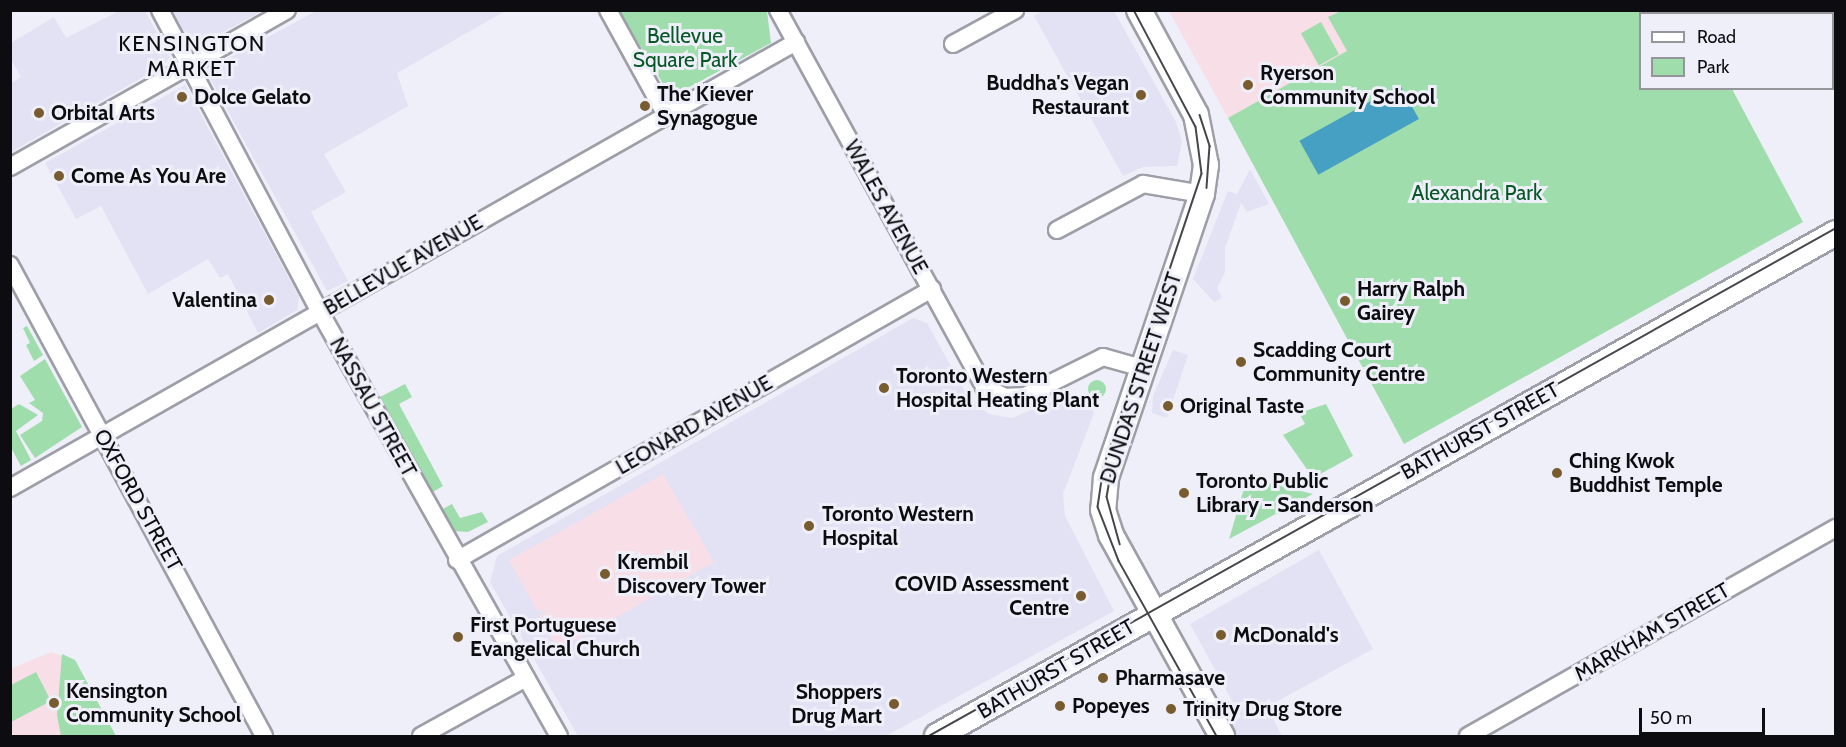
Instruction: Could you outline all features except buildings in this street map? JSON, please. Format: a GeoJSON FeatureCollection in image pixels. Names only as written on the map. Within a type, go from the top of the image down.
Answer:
{"type":"FeatureCollection","features":[{"type":"Feature","properties":{"kind":"main road","name":"DUNDAS STREET WEST"},"geometry":{"type":"LineString","coordinates":[[1139,10],[1200,126],[1206,157],[1202,194],[1142,368],[1103,500],[1107,526],[1222,736]]}},
{"type":"Feature","properties":{"kind":"main road","name":"BATHURST STREET"},"geometry":{"type":"LineString","coordinates":[[937,736],[1836,232]]}},
{"type":"Feature","properties":{"kind":"street","name":"NASSAU STREET"},"geometry":{"type":"LineString","coordinates":[[160,10],[320,312],[457,560],[558,736]]}},
{"type":"Feature","properties":{"kind":"street"},"geometry":{"type":"LineString","coordinates":[[10,167],[287,10]]}},
{"type":"Feature","properties":{"kind":"street"},"geometry":{"type":"LineString","coordinates":[[608,10],[667,117]]}},
{"type":"Feature","properties":{"kind":"street","name":"WALES AVENUE"},"geometry":{"type":"LineString","coordinates":[[778,10],[984,387],[1001,396],[1025,396],[1103,357],[1142,368]]}},
{"type":"Feature","properties":{"kind":"street"},"geometry":{"type":"LineString","coordinates":[[953,44],[1015,10]]}},
{"type":"Feature","properties":{"kind":"street","name":"BELLEVUE AVENUE"},"geometry":{"type":"LineString","coordinates":[[10,488],[796,42]]}},
{"type":"Feature","properties":{"kind":"street"},"geometry":{"type":"LineString","coordinates":[[1057,230],[1143,183],[1202,194]]}},
{"type":"Feature","properties":{"kind":"street","name":"OXFORD STREET"},"geometry":{"type":"LineString","coordinates":[[10,265],[264,736]]}},
{"type":"Feature","properties":{"kind":"street","name":"LEONARD AVENUE"},"geometry":{"type":"LineString","coordinates":[[457,560],[932,289]]}},
{"type":"Feature","properties":{"kind":"street","name":"MARKHAM STREET"},"geometry":{"type":"LineString","coordinates":[[1468,736],[1836,528]]}},
{"type":"Feature","properties":{"kind":"street"},"geometry":{"type":"LineString","coordinates":[[421,736],[526,678]]}},
{"type":"Feature","properties":{"kind":"shaded area"},"geometry":{"type":"Polygon","coordinates":[[[119,11],[145,11],[170,57],[164,65],[11,152],[10,84],[21,77],[11,59],[11,43],[54,17],[66,38],[119,11]]]}},
{"type":"Feature","properties":{"kind":"shaded area"},"geometry":{"type":"Polygon","coordinates":[[[172,11],[262,11],[196,47],[190,45],[172,11]]]}},
{"type":"Feature","properties":{"kind":"shaded area"},"geometry":{"type":"Polygon","coordinates":[[[316,11],[505,11],[397,73],[408,106],[324,154],[346,192],[311,212],[348,281],[327,291],[208,75],[209,69],[316,11]]]}},
{"type":"Feature","properties":{"kind":"shaded area"},"geometry":{"type":"Polygon","coordinates":[[[1043,11],[1114,11],[1176,122],[1182,141],[1177,166],[1143,167],[1123,176],[1034,16],[1043,11]]]}},
{"type":"Feature","properties":{"kind":"shaded area","name":"Ryerson Community School"},"geometry":{"type":"Polygon","coordinates":[[[1169,11],[1420,11],[1228,118],[1169,11]]]}},
{"type":"Feature","properties":{"kind":"shaded area"},"geometry":{"type":"Polygon","coordinates":[[[185,85],[299,297],[297,310],[258,333],[228,274],[220,278],[208,259],[148,294],[101,206],[76,219],[45,163],[185,85]]]}},
{"type":"Feature","properties":{"kind":"shaded area"},"geometry":{"type":"Polygon","coordinates":[[[1250,169],[1269,204],[1247,212],[1241,203],[1225,248],[1225,272],[1217,288],[1222,298],[1214,302],[1193,279],[1228,191],[1237,194],[1250,169]]]}},
{"type":"Feature","properties":{"kind":"shaded area","name":"Toronto Western Hospital"},"geometry":{"type":"Polygon","coordinates":[[[913,318],[927,323],[969,399],[989,414],[1012,418],[1070,394],[1089,403],[1094,413],[1063,494],[1065,516],[1114,611],[886,736],[578,736],[490,582],[497,556],[913,318]]]}},
{"type":"Feature","properties":{"kind":"shaded area"},"geometry":{"type":"Polygon","coordinates":[[[1173,350],[1188,355],[1167,418],[1152,413],[1153,396],[1173,350]]]}},
{"type":"Feature","properties":{"kind":"shaded area","name":"Krembil Discovery Tower"},"geometry":{"type":"Polygon","coordinates":[[[663,474],[714,562],[567,645],[572,654],[563,659],[539,616],[548,611],[537,611],[509,560],[663,474]]]}},
{"type":"Feature","properties":{"kind":"shaded area"},"geometry":{"type":"Polygon","coordinates":[[[1319,550],[1373,649],[1267,707],[1282,736],[1208,736],[1241,717],[1190,624],[1319,550]]]}},
{"type":"Feature","properties":{"kind":"shaded area","name":"Kensington Community School"},"geometry":{"type":"Polygon","coordinates":[[[51,652],[75,660],[116,736],[11,736],[10,669],[51,652]]]}},
{"type":"Feature","properties":{"kind":"green space","name":"Bellevue Square Park"},"geometry":{"type":"Polygon","coordinates":[[[619,11],[767,11],[771,43],[671,97],[619,11]]]}},
{"type":"Feature","properties":{"kind":"green space","name":"Alexandra Park"},"geometry":{"type":"Polygon","coordinates":[[[1341,11],[1689,11],[1639,12],[1639,90],[1733,90],[1803,222],[1404,444],[1228,118],[1347,51],[1328,17],[1341,11]]]}},
{"type":"Feature","properties":{"kind":"green space"},"geometry":{"type":"Polygon","coordinates":[[[1321,22],[1339,54],[1319,66],[1301,33],[1321,22]]]}},
{"type":"Feature","properties":{"kind":"green space"},"geometry":{"type":"Polygon","coordinates":[[[27,326],[43,355],[34,361],[26,345],[30,343],[23,328],[27,326]]]}},
{"type":"Feature","properties":{"kind":"green space"},"geometry":{"type":"Polygon","coordinates":[[[45,359],[82,427],[35,458],[20,435],[42,421],[43,413],[29,403],[35,400],[20,376],[45,359]]]}},
{"type":"Feature","properties":{"kind":"green space"},"geometry":{"type":"Polygon","coordinates":[[[1097,380],[1103,383],[1106,389],[1103,395],[1097,398],[1091,395],[1088,389],[1091,383],[1097,380]]]}},
{"type":"Feature","properties":{"kind":"green space"},"geometry":{"type":"Polygon","coordinates":[[[405,384],[412,397],[399,404],[443,486],[431,493],[380,397],[405,384]]]}},
{"type":"Feature","properties":{"kind":"green space"},"geometry":{"type":"Polygon","coordinates":[[[19,404],[38,415],[16,431],[31,460],[21,466],[10,446],[11,409],[19,404]]]}},
{"type":"Feature","properties":{"kind":"green space"},"geometry":{"type":"Polygon","coordinates":[[[1326,404],[1353,456],[1313,478],[1283,435],[1305,424],[1299,413],[1326,404]]]}},
{"type":"Feature","properties":{"kind":"green space"},"geometry":{"type":"Polygon","coordinates":[[[1255,480],[1313,494],[1229,539],[1246,482],[1255,480]]]}},
{"type":"Feature","properties":{"kind":"green space"},"geometry":{"type":"Polygon","coordinates":[[[452,504],[460,518],[482,512],[488,522],[468,532],[452,531],[441,510],[452,504]]]}},
{"type":"Feature","properties":{"kind":"green space"},"geometry":{"type":"Polygon","coordinates":[[[62,654],[75,660],[116,736],[61,736],[57,715],[62,654]]]}},
{"type":"Feature","properties":{"kind":"green space"},"geometry":{"type":"Polygon","coordinates":[[[36,672],[51,701],[11,722],[11,685],[36,672]]]}},
{"type":"Feature","properties":{"kind":"water"},"geometry":{"type":"Polygon","coordinates":[[[1400,85],[1419,119],[1318,175],[1299,141],[1400,85]]]}},
{"type":"Feature","properties":{"kind":"tram line"},"geometry":{"type":"LineString","coordinates":[[1134,10],[1196,127],[1202,174],[1104,467],[1098,507],[1119,561],[1217,736]]}},
{"type":"Feature","properties":{"kind":"tram line"},"geometry":{"type":"LineString","coordinates":[[1200,115],[1210,146],[1207,188]]}},
{"type":"Feature","properties":{"kind":"tram line"},"geometry":{"type":"LineString","coordinates":[[929,736],[1836,228]]}},
{"type":"Feature","properties":{"kind":"tram line"},"geometry":{"type":"LineString","coordinates":[[1112,469],[1107,497],[1120,544]]}},
{"type":"Feature","properties":{"kind":"place","name":"Ryerson Community School"},"geometry":{"type":"Point","coordinates":[1248,85]}},
{"type":"Feature","properties":{"kind":"place","name":"Buddha's Vegan Restaurant"},"geometry":{"type":"Point","coordinates":[1141,95]}},
{"type":"Feature","properties":{"kind":"place","name":"Dolce Gelato"},"geometry":{"type":"Point","coordinates":[182,97]}},
{"type":"Feature","properties":{"kind":"place","name":"The Kiever Synagogue"},"geometry":{"type":"Point","coordinates":[645,106]}},
{"type":"Feature","properties":{"kind":"place","name":"Orbital Arts"},"geometry":{"type":"Point","coordinates":[39,113]}},
{"type":"Feature","properties":{"kind":"place","name":"Come As You Are"},"geometry":{"type":"Point","coordinates":[59,176]}},
{"type":"Feature","properties":{"kind":"place","name":"Valentina"},"geometry":{"type":"Point","coordinates":[269,300]}},
{"type":"Feature","properties":{"kind":"place","name":"Harry Ralph Gairey"},"geometry":{"type":"Point","coordinates":[1345,301]}},
{"type":"Feature","properties":{"kind":"place","name":"Scadding Court Community Centre"},"geometry":{"type":"Point","coordinates":[1241,362]}},
{"type":"Feature","properties":{"kind":"place","name":"Toronto Western Hospital Heating Plant"},"geometry":{"type":"Point","coordinates":[884,388]}},
{"type":"Feature","properties":{"kind":"place","name":"Original Taste"},"geometry":{"type":"Point","coordinates":[1168,406]}},
{"type":"Feature","properties":{"kind":"place","name":"Ching Kwok Buddhist Temple"},"geometry":{"type":"Point","coordinates":[1557,473]}},
{"type":"Feature","properties":{"kind":"place","name":"Toronto Public Library - Sanderson"},"geometry":{"type":"Point","coordinates":[1184,493]}},
{"type":"Feature","properties":{"kind":"place","name":"Toronto Western Hospital"},"geometry":{"type":"Point","coordinates":[809,526]}},
{"type":"Feature","properties":{"kind":"place","name":"Krembil Discovery Tower"},"geometry":{"type":"Point","coordinates":[605,574]}},
{"type":"Feature","properties":{"kind":"place","name":"COVID Assessment Centre"},"geometry":{"type":"Point","coordinates":[1081,596]}},
{"type":"Feature","properties":{"kind":"place","name":"McDonald's"},"geometry":{"type":"Point","coordinates":[1221,635]}},
{"type":"Feature","properties":{"kind":"place","name":"First Portuguese Evangelical Church"},"geometry":{"type":"Point","coordinates":[458,637]}},
{"type":"Feature","properties":{"kind":"place","name":"Pharmasave"},"geometry":{"type":"Point","coordinates":[1103,678]}},
{"type":"Feature","properties":{"kind":"place","name":"Kensington Community School"},"geometry":{"type":"Point","coordinates":[54,703]}},
{"type":"Feature","properties":{"kind":"place","name":"Shoppers Drug Mart"},"geometry":{"type":"Point","coordinates":[894,704]}},
{"type":"Feature","properties":{"kind":"place","name":"Popeyes"},"geometry":{"type":"Point","coordinates":[1060,706]}},
{"type":"Feature","properties":{"kind":"place","name":"Trinity Drug Store"},"geometry":{"type":"Point","coordinates":[1171,709]}},
{"type":"Feature","properties":{"kind":"district","name":"KENSINGTON MARKET"},"geometry":{"type":"Point","coordinates":[192,56]}}]}
